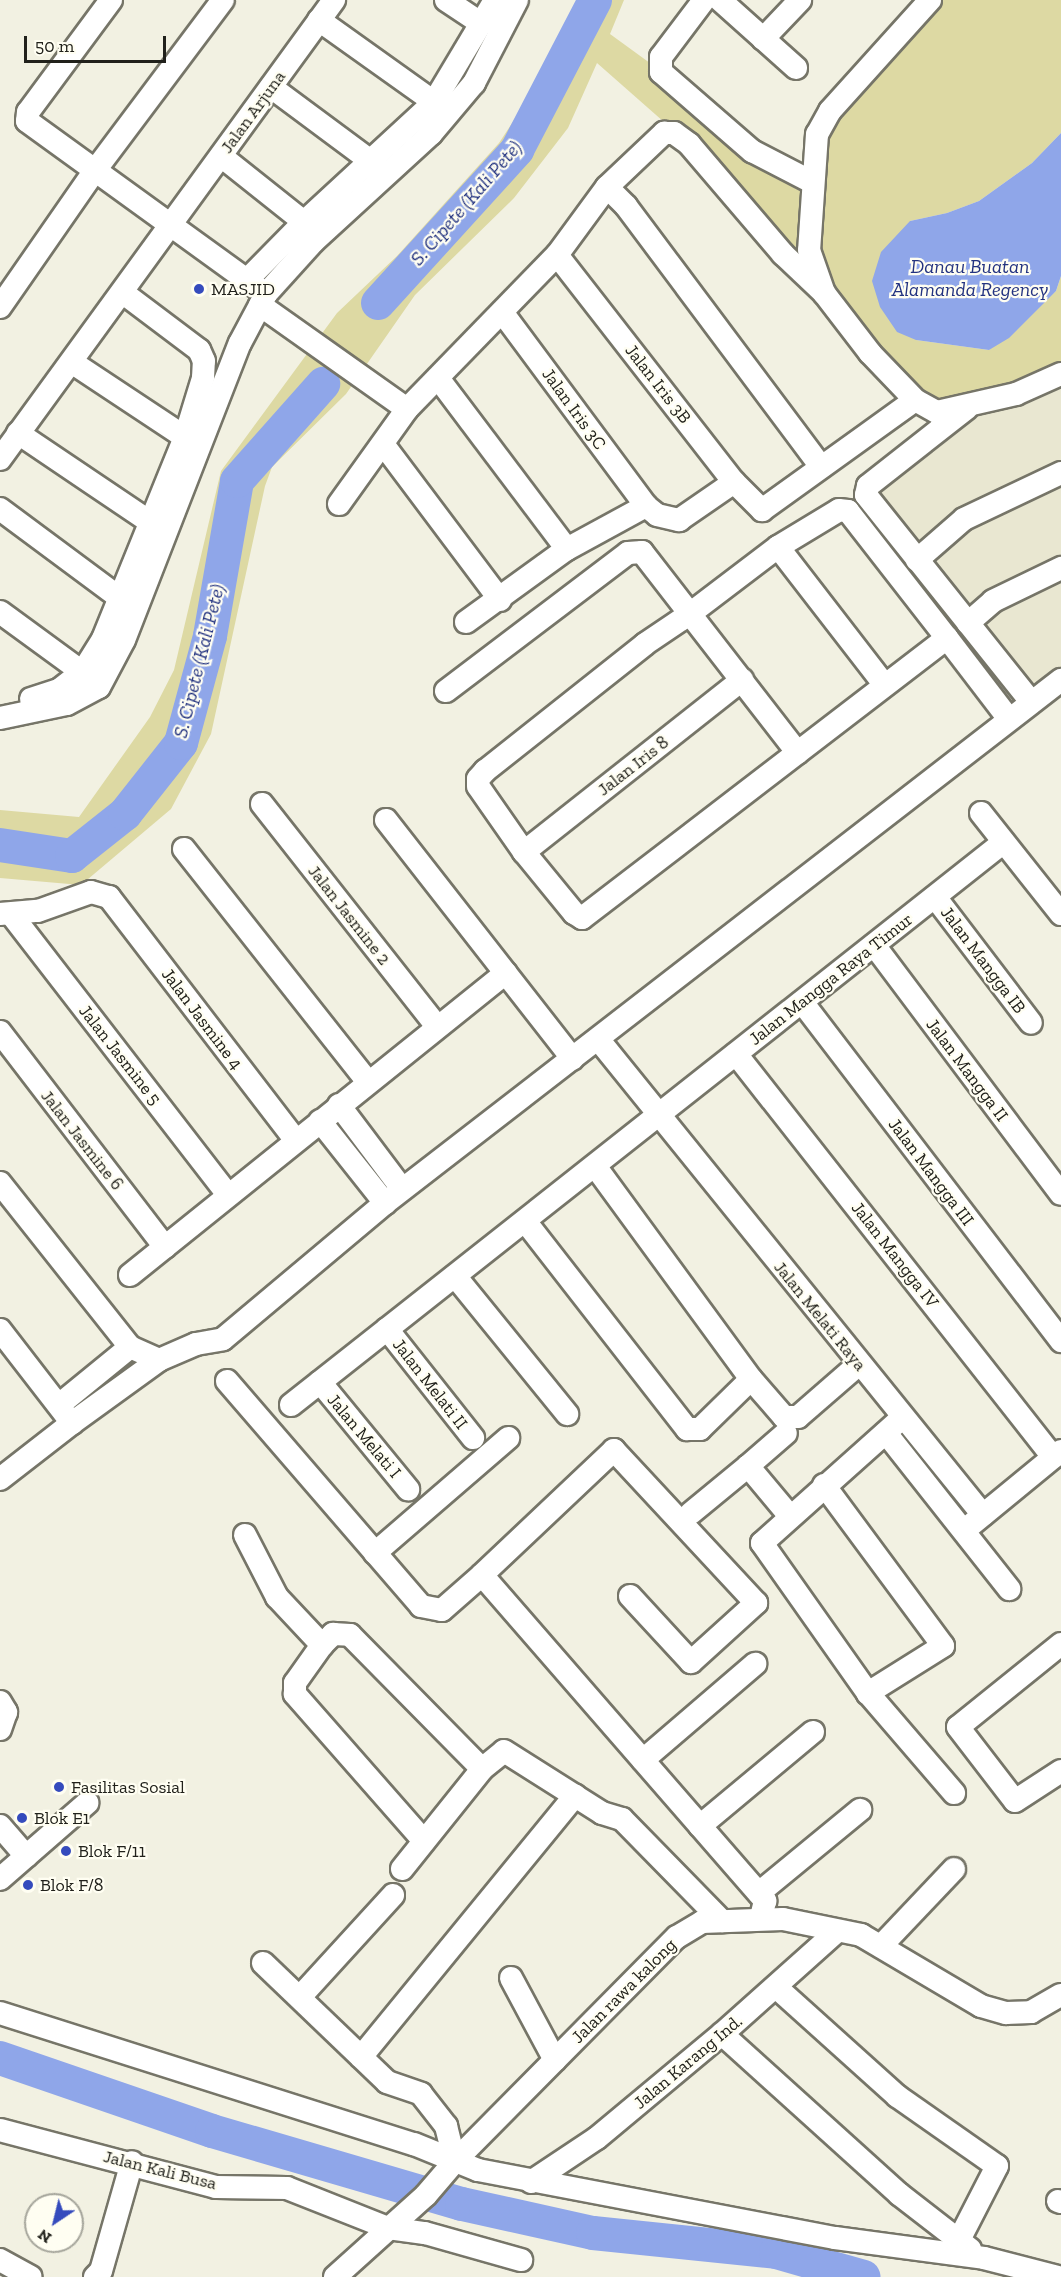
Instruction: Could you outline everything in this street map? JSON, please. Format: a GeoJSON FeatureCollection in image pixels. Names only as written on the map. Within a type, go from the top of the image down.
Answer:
{"type":"FeatureCollection","features":[{"type":"Feature","properties":{"kind":"street"},"geometry":{"type":"LineString","coordinates":[[111,0],[26,117],[29,124],[96,169],[247,280],[263,300],[305,336],[371,380],[407,409]]}},
{"type":"Feature","properties":{"kind":"street"},"geometry":{"type":"LineString","coordinates":[[0,307],[96,169],[223,0]]}},
{"type":"Feature","properties":{"kind":"street","name":"Jalan Arjuna"},"geometry":{"type":"LineString","coordinates":[[0,459],[73,363],[334,0]]}},
{"type":"Feature","properties":{"kind":"street"},"geometry":{"type":"LineString","coordinates":[[446,0],[482,24]]}},
{"type":"Feature","properties":{"kind":"street"},"geometry":{"type":"LineString","coordinates":[[247,280],[304,222],[372,162],[434,102],[495,0]]}},
{"type":"Feature","properties":{"kind":"street"},"geometry":{"type":"LineString","coordinates":[[0,718],[67,704],[99,687],[120,651],[230,368],[263,300],[313,242],[431,134],[474,82],[517,0]]}},
{"type":"Feature","properties":{"kind":"street"},"geometry":{"type":"LineString","coordinates":[[704,0],[661,57],[661,72],[752,151],[812,182]]}},
{"type":"Feature","properties":{"kind":"street"},"geometry":{"type":"LineString","coordinates":[[720,0],[796,68]]}},
{"type":"Feature","properties":{"kind":"street"},"geometry":{"type":"LineString","coordinates":[[763,39],[800,0]]}},
{"type":"Feature","properties":{"kind":"street"},"geometry":{"type":"LineString","coordinates":[[824,293],[809,250],[817,134],[830,111],[930,0]]}},
{"type":"Feature","properties":{"kind":"street"},"geometry":{"type":"LineString","coordinates":[[319,20],[434,102]]}},
{"type":"Feature","properties":{"kind":"street"},"geometry":{"type":"LineString","coordinates":[[271,87],[372,162]]}},
{"type":"Feature","properties":{"kind":"street"},"geometry":{"type":"LineString","coordinates":[[339,504],[407,409],[557,255],[607,187],[664,133],[674,133],[689,144],[783,254],[824,293],[870,353],[915,400],[938,412],[968,408],[1016,394],[1061,374]]}},
{"type":"Feature","properties":{"kind":"street"},"geometry":{"type":"LineString","coordinates":[[221,156],[304,222]]}},
{"type":"Feature","properties":{"kind":"street"},"geometry":{"type":"LineString","coordinates":[[607,187],[626,206],[821,467],[915,400]]}},
{"type":"Feature","properties":{"kind":"street","name":"Jalan Iris 3B"},"geometry":{"type":"LineString","coordinates":[[557,255],[734,482],[762,510],[821,467]]}},
{"type":"Feature","properties":{"kind":"street"},"geometry":{"type":"LineString","coordinates":[[0,704],[59,690],[83,671],[103,639],[121,599],[185,437],[204,362],[195,346],[122,292]]}},
{"type":"Feature","properties":{"kind":"street","name":"Jalan Iris 3C"},"geometry":{"type":"LineString","coordinates":[[502,312],[646,506]]}},
{"type":"Feature","properties":{"kind":"street"},"geometry":{"type":"LineString","coordinates":[[73,363],[185,437]]}},
{"type":"Feature","properties":{"kind":"street"},"geometry":{"type":"LineString","coordinates":[[438,378],[567,549]]}},
{"type":"Feature","properties":{"kind":"street"},"geometry":{"type":"LineString","coordinates":[[968,408],[868,486],[866,495],[1031,702]]}},
{"type":"Feature","properties":{"kind":"street"},"geometry":{"type":"LineString","coordinates":[[18,433],[150,522]]}},
{"type":"Feature","properties":{"kind":"street"},"geometry":{"type":"LineString","coordinates":[[383,444],[500,600]]}},
{"type":"Feature","properties":{"kind":"street"},"geometry":{"type":"LineString","coordinates":[[917,560],[964,519],[1061,473]]}},
{"type":"Feature","properties":{"kind":"street"},"geometry":{"type":"LineString","coordinates":[[466,622],[500,600],[567,549],[646,506],[669,520],[679,520],[734,482]]}},
{"type":"Feature","properties":{"kind":"street"},"geometry":{"type":"LineString","coordinates":[[0,509],[121,599]]}},
{"type":"Feature","properties":{"kind":"street"},"geometry":{"type":"LineString","coordinates":[[947,638],[884,684],[798,753],[582,918],[574,913],[524,852],[478,786],[477,779],[645,644],[691,613],[778,547],[839,510],[848,512],[947,638],[1009,718]]}},
{"type":"Feature","properties":{"kind":"street"},"geometry":{"type":"LineString","coordinates":[[778,547],[884,684]]}},
{"type":"Feature","properties":{"kind":"street"},"geometry":{"type":"LineString","coordinates":[[446,691],[628,552],[642,552],[798,753]]}},
{"type":"Feature","properties":{"kind":"street"},"geometry":{"type":"LineString","coordinates":[[968,623],[993,601],[1061,568]]}},
{"type":"Feature","properties":{"kind":"street"},"geometry":{"type":"LineString","coordinates":[[0,612],[83,671],[99,687]]}},
{"type":"Feature","properties":{"kind":"street","name":"Jalan Iris 8"},"geometry":{"type":"LineString","coordinates":[[524,852],[742,680]]}},
{"type":"Feature","properties":{"kind":"street"},"geometry":{"type":"LineString","coordinates":[[66,1414],[159,1359],[196,1344],[223,1339],[384,1203],[1061,680]]}},
{"type":"Feature","properties":{"kind":"street","name":"Jalan Jasmine 2"},"geometry":{"type":"LineString","coordinates":[[262,804],[437,1026]]}},
{"type":"Feature","properties":{"kind":"street"},"geometry":{"type":"LineString","coordinates":[[981,813],[1061,914]]}},
{"type":"Feature","properties":{"kind":"street"},"geometry":{"type":"LineString","coordinates":[[387,820],[573,1059]]}},
{"type":"Feature","properties":{"kind":"street","name":"Jalan Mangga Raya Timur"},"geometry":{"type":"LineString","coordinates":[[291,1405],[1004,842]]}},
{"type":"Feature","properties":{"kind":"street"},"geometry":{"type":"LineString","coordinates":[[184,849],[368,1082]]}},
{"type":"Feature","properties":{"kind":"street","name":"Jalan Jasmine 4"},"geometry":{"type":"LineString","coordinates":[[6,914],[38,911],[91,892],[109,897],[296,1141]]}},
{"type":"Feature","properties":{"kind":"street","name":"Jalan Mangga IB"},"geometry":{"type":"LineString","coordinates":[[935,897],[1031,1023]]}},
{"type":"Feature","properties":{"kind":"street","name":"Jalan Jasmine 5"},"geometry":{"type":"LineString","coordinates":[[6,914],[228,1195]]}},
{"type":"Feature","properties":{"kind":"street","name":"Jalan Mangga II"},"geometry":{"type":"LineString","coordinates":[[873,945],[1061,1194]]}},
{"type":"Feature","properties":{"kind":"street"},"geometry":{"type":"LineString","coordinates":[[130,1275],[437,1026],[506,973]]}},
{"type":"Feature","properties":{"kind":"street","name":"Jalan Mangga III"},"geometry":{"type":"LineString","coordinates":[[802,1002],[1061,1341]]}},
{"type":"Feature","properties":{"kind":"street","name":"Jalan Jasmine 6"},"geometry":{"type":"LineString","coordinates":[[0,1032],[165,1247]]}},
{"type":"Feature","properties":{"kind":"street","name":"Jalan Melati Raya"},"geometry":{"type":"LineString","coordinates":[[598,1039],[657,1116],[983,1515]]}},
{"type":"Feature","properties":{"kind":"street","name":"Jalan Mangga IV"},"geometry":{"type":"LineString","coordinates":[[736,1054],[1057,1454]]}},
{"type":"Feature","properties":{"kind":"street"},"geometry":{"type":"LineString","coordinates":[[339,1105],[402,1189]]}},
{"type":"Feature","properties":{"kind":"street"},"geometry":{"type":"LineString","coordinates":[[320,1121],[384,1203]]}},
{"type":"Feature","properties":{"kind":"street"},"geometry":{"type":"LineString","coordinates":[[595,1166],[751,1379],[780,1412],[793,1419],[859,1364]]}},
{"type":"Feature","properties":{"kind":"street"},"geometry":{"type":"LineString","coordinates":[[0,1183],[130,1347],[159,1359]]}},
{"type":"Feature","properties":{"kind":"street"},"geometry":{"type":"LineString","coordinates":[[525,1221],[687,1429],[699,1429],[751,1379]]}},
{"type":"Feature","properties":{"kind":"street"},"geometry":{"type":"LineString","coordinates":[[454,1276],[567,1414]]}},
{"type":"Feature","properties":{"kind":"street","name":"Jalan Melati II"},"geometry":{"type":"LineString","coordinates":[[387,1329],[473,1438]]}},
{"type":"Feature","properties":{"kind":"street"},"geometry":{"type":"LineString","coordinates":[[0,1330],[66,1414]]}},
{"type":"Feature","properties":{"kind":"street"},"geometry":{"type":"LineString","coordinates":[[0,1479],[130,1347]]}},
{"type":"Feature","properties":{"kind":"street"},"geometry":{"type":"LineString","coordinates":[[227,1381],[421,1606],[430,1610],[448,1607],[614,1450],[756,1603],[691,1662],[630,1596]]}},
{"type":"Feature","properties":{"kind":"street","name":"Jalan Melati I"},"geometry":{"type":"LineString","coordinates":[[320,1382],[408,1489]]}},
{"type":"Feature","properties":{"kind":"street"},"geometry":{"type":"LineString","coordinates":[[903,1417],[789,1515],[762,1543],[868,1693],[954,1793]]}},
{"type":"Feature","properties":{"kind":"street"},"geometry":{"type":"LineString","coordinates":[[886,1432],[1009,1589]]}},
{"type":"Feature","properties":{"kind":"street"},"geometry":{"type":"LineString","coordinates":[[692,1513],[786,1433]]}},
{"type":"Feature","properties":{"kind":"street"},"geometry":{"type":"LineString","coordinates":[[375,1553],[508,1438]]}},
{"type":"Feature","properties":{"kind":"street"},"geometry":{"type":"LineString","coordinates":[[965,1530],[1057,1454]]}},
{"type":"Feature","properties":{"kind":"street"},"geometry":{"type":"LineString","coordinates":[[748,1466],[789,1515]]}},
{"type":"Feature","properties":{"kind":"street"},"geometry":{"type":"LineString","coordinates":[[824,1485],[943,1646],[868,1693]]}},
{"type":"Feature","properties":{"kind":"street"},"geometry":{"type":"LineString","coordinates":[[245,1535],[278,1597],[322,1645]]}},
{"type":"Feature","properties":{"kind":"street"},"geometry":{"type":"LineString","coordinates":[[482,1575],[759,1893],[765,1901],[761,1917]]}},
{"type":"Feature","properties":{"kind":"street"},"geometry":{"type":"LineString","coordinates":[[424,1841],[295,1694],[295,1683],[322,1645],[333,1634],[350,1635],[482,1769]]}},
{"type":"Feature","properties":{"kind":"street"},"geometry":{"type":"LineString","coordinates":[[1061,1644],[1038,1666],[958,1727],[1015,1801],[1061,1771]]}},
{"type":"Feature","properties":{"kind":"street"},"geometry":{"type":"LineString","coordinates":[[643,1760],[755,1664]]}},
{"type":"Feature","properties":{"kind":"street"},"geometry":{"type":"LineString","coordinates":[[0,1702],[6,1712],[0,1729]]}},
{"type":"Feature","properties":{"kind":"street"},"geometry":{"type":"LineString","coordinates":[[700,1826],[813,1732]]}},
{"type":"Feature","properties":{"kind":"street"},"geometry":{"type":"LineString","coordinates":[[402,1869],[482,1769],[504,1750],[602,1813],[622,1820],[722,1921]]}},
{"type":"Feature","properties":{"kind":"street"},"geometry":{"type":"LineString","coordinates":[[361,2057],[575,1796]]}},
{"type":"Feature","properties":{"kind":"street"},"geometry":{"type":"LineString","coordinates":[[0,1879],[87,1803]]}},
{"type":"Feature","properties":{"kind":"street"},"geometry":{"type":"LineString","coordinates":[[759,1893],[860,1810]]}},
{"type":"Feature","properties":{"kind":"street"},"geometry":{"type":"LineString","coordinates":[[0,1826],[26,1856]]}},
{"type":"Feature","properties":{"kind":"street"},"geometry":{"type":"LineString","coordinates":[[881,1946],[954,1869]]}},
{"type":"Feature","properties":{"kind":"street"},"geometry":{"type":"LineString","coordinates":[[300,1997],[393,1895]]}},
{"type":"Feature","properties":{"kind":"street","name":"Jalan rawa kalong"},"geometry":{"type":"LineString","coordinates":[[335,2277],[396,2222],[677,1938],[702,1922],[761,1917],[861,1935],[981,2006],[1006,2013],[1031,2012],[1061,1995]]}},
{"type":"Feature","properties":{"kind":"street","name":"Jalan Karang Ind."},"geometry":{"type":"LineString","coordinates":[[531,2182],[597,2138],[722,2034],[837,1930]]}},
{"type":"Feature","properties":{"kind":"street"},"geometry":{"type":"LineString","coordinates":[[263,1963],[387,2082],[422,2094],[446,2126],[455,2161]]}},
{"type":"Feature","properties":{"kind":"street"},"geometry":{"type":"LineString","coordinates":[[511,1978],[555,2060]]}},
{"type":"Feature","properties":{"kind":"street"},"geometry":{"type":"LineString","coordinates":[[776,1987],[897,2096],[997,2166],[958,2242]]}},
{"type":"Feature","properties":{"kind":"street"},"geometry":{"type":"LineString","coordinates":[[0,2013],[414,2144],[455,2161],[531,2182],[835,2238],[984,2258],[1059,2277]]}},
{"type":"Feature","properties":{"kind":"street"},"geometry":{"type":"LineString","coordinates":[[722,2034],[958,2242],[984,2258]]}},
{"type":"Feature","properties":{"kind":"street","name":"Jalan Kali Busa"},"geometry":{"type":"LineString","coordinates":[[0,2130],[132,2162],[216,2187],[287,2188],[425,2233],[521,2260]]}},
{"type":"Feature","properties":{"kind":"street"},"geometry":{"type":"LineString","coordinates":[[95,2277],[101,2271],[132,2162]]}},
{"type":"Feature","properties":{"kind":"street"},"geometry":{"type":"LineString","coordinates":[[0,2260],[31,2277]]}},
{"type":"Feature","properties":{"kind":"shaded area"},"geometry":{"type":"Polygon","coordinates":[[[584,0],[624,0],[610,34],[812,181],[817,134],[930,0],[1061,0],[1061,133],[1032,163],[979,201],[947,213],[910,221],[916,340],[989,350],[1056,291],[1061,276],[1061,373],[937,412],[689,144],[597,63],[568,128],[514,198],[415,295],[346,394],[272,467],[265,486],[211,734],[171,809],[81,885],[0,878],[0,848],[55,853],[0,845],[0,810],[79,817],[150,717],[174,670],[221,471],[337,313],[397,256],[499,143],[551,64],[584,0]]]}},
{"type":"Feature","properties":{"kind":"shaded area"},"geometry":{"type":"Polygon","coordinates":[[[1061,374],[1061,680],[1031,702],[868,486],[968,408],[1061,374]]]}},
{"type":"Feature","properties":{"kind":"water","name":"Danau Buatan Alamanda Regency"},"geometry":{"type":"Polygon","coordinates":[[[1061,133],[1061,276],[1056,291],[1009,338],[989,350],[916,340],[897,332],[880,307],[872,281],[881,252],[910,221],[947,213],[979,201],[1032,163],[1061,133]]]}},
{"type":"Feature","properties":{"kind":"waterway","name":"S. Cipete (Kali Pete)"},"geometry":{"type":"LineString","coordinates":[[378,303],[517,150],[595,0]]}},
{"type":"Feature","properties":{"kind":"waterway","name":"S. Cipete (Kali Pete)"},"geometry":{"type":"LineString","coordinates":[[0,845],[72,856],[125,814],[181,743],[210,636],[237,481],[323,384]]}},
{"type":"Feature","properties":{"kind":"waterway"},"geometry":{"type":"LineString","coordinates":[[0,2058],[212,2131],[462,2204],[593,2233],[776,2252],[864,2277]]}},
{"type":"Feature","properties":{"kind":"place","name":"MASJID"},"geometry":{"type":"Point","coordinates":[199,289]}},
{"type":"Feature","properties":{"kind":"place","name":"Fasilitas Sosial"},"geometry":{"type":"Point","coordinates":[59,1787]}},
{"type":"Feature","properties":{"kind":"place","name":"Blok E1"},"geometry":{"type":"Point","coordinates":[22,1818]}},
{"type":"Feature","properties":{"kind":"place","name":"Blok F/11"},"geometry":{"type":"Point","coordinates":[66,1851]}},
{"type":"Feature","properties":{"kind":"place","name":"Blok F/8"},"geometry":{"type":"Point","coordinates":[28,1885]}}]}
